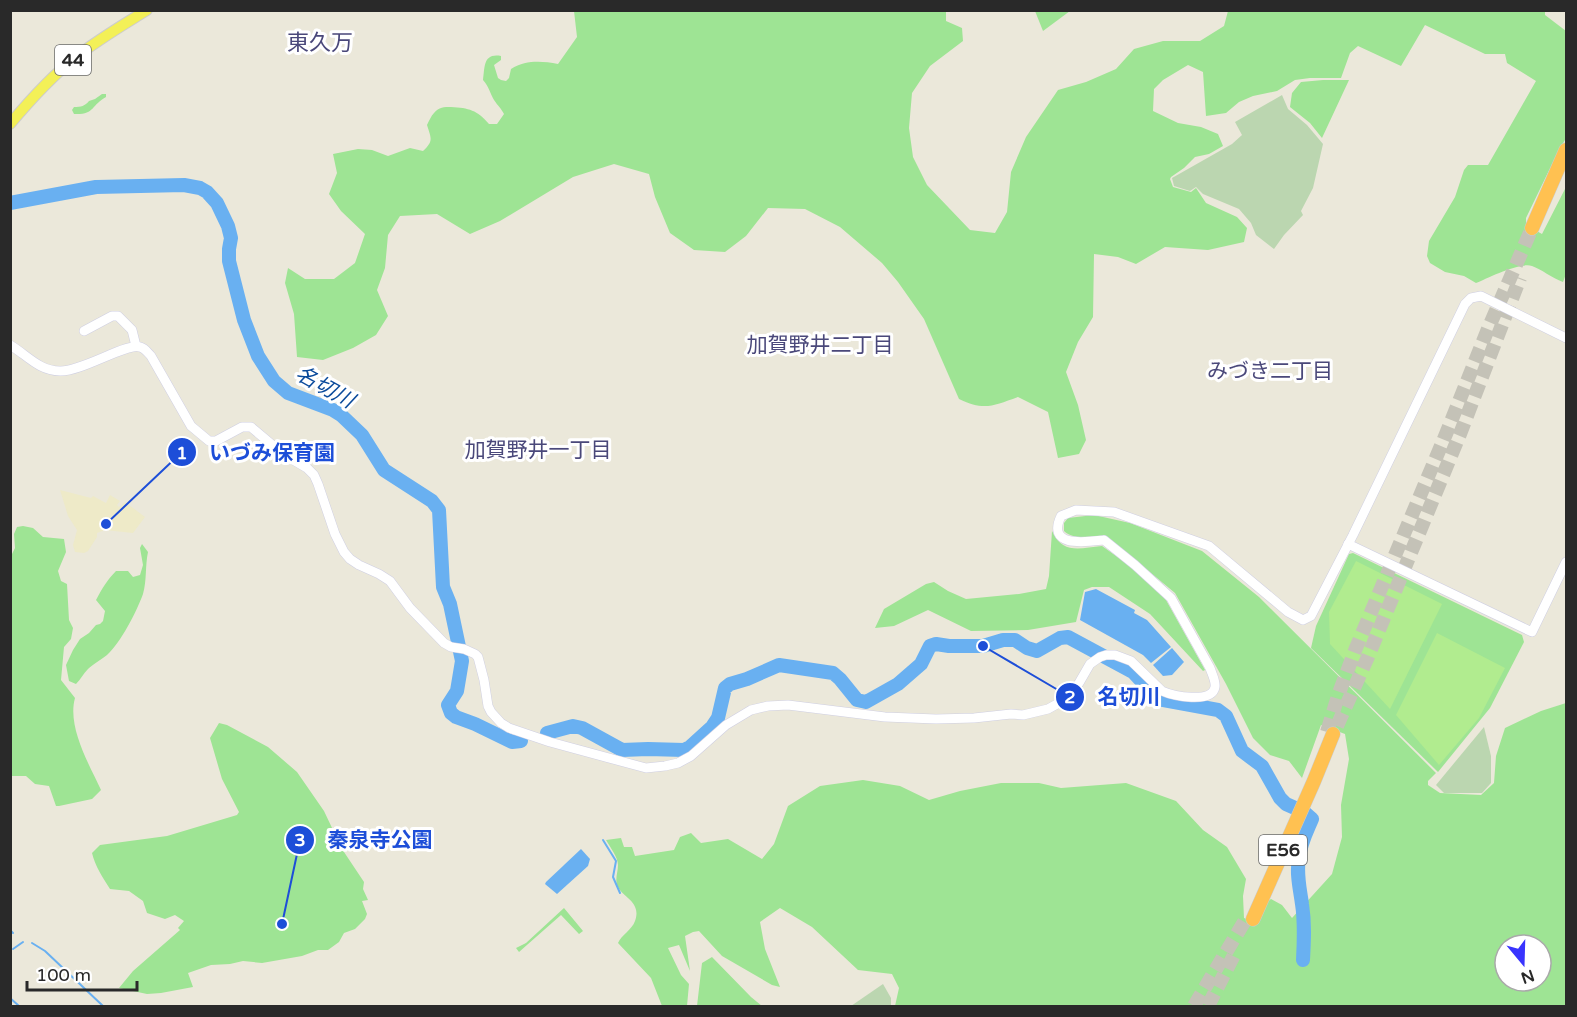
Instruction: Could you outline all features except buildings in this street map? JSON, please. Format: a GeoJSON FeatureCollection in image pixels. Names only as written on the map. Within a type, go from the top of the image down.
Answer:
{"type":"FeatureCollection","features":[{"type":"Feature","properties":{"kind":"highway"},"geometry":{"type":"LineString","coordinates":[[1566,150],[1535,229],[1566,167]]}},
{"type":"Feature","properties":{"kind":"highway","name":"E56"},"geometry":{"type":"LineString","coordinates":[[1250,918],[1330,733]]}},
{"type":"Feature","properties":{"kind":"main road","name":"44"},"geometry":{"type":"LineString","coordinates":[[10,124],[76,57],[113,30],[147,10]]}},
{"type":"Feature","properties":{"kind":"street"},"geometry":{"type":"LineString","coordinates":[[10,345],[39,366],[60,371],[76,369],[128,348],[136,346],[144,348],[190,426],[206,439],[211,442],[216,441],[242,427],[251,427],[285,456],[310,472],[318,484],[335,534],[344,552],[355,563],[390,581],[418,616],[444,643],[475,654],[479,660],[488,706],[501,723],[550,742],[646,768],[678,763],[692,756],[726,725],[751,710],[768,706],[788,705],[885,717],[936,719],[1023,715],[1036,712],[1066,699],[1090,664],[1103,656],[1115,655],[1127,659],[1167,693],[1193,697],[1208,696],[1213,692],[1215,680],[1171,598],[1104,540],[1077,542],[1062,538],[1058,527],[1061,516],[1076,510],[1114,512],[1209,546],[1288,612],[1303,620],[1311,616],[1468,299],[1480,296],[1566,338]]}},
{"type":"Feature","properties":{"kind":"street"},"geometry":{"type":"LineString","coordinates":[[84,332],[112,316],[118,316],[132,330],[136,346]]}},
{"type":"Feature","properties":{"kind":"street"},"geometry":{"type":"LineString","coordinates":[[1348,544],[1532,632],[1566,562]]}},
{"type":"Feature","properties":{"kind":"shaded area"},"geometry":{"type":"Polygon","coordinates":[[[60,490],[91,498],[93,496],[106,503],[110,495],[120,501],[117,505],[119,507],[125,502],[145,517],[133,533],[105,530],[97,533],[88,551],[75,552],[73,545],[77,530],[68,516],[60,490]]]}},
{"type":"Feature","properties":{"kind":"green space"},"geometry":{"type":"Polygon","coordinates":[[[1035,10],[1070,11],[1043,31],[1035,10]]]}},
{"type":"Feature","properties":{"kind":"green space"},"geometry":{"type":"Polygon","coordinates":[[[574,11],[946,11],[946,21],[962,28],[963,41],[930,66],[912,93],[909,128],[913,157],[927,185],[970,230],[995,233],[1007,212],[1011,172],[1026,137],[1058,90],[1086,82],[1116,69],[1134,49],[1163,41],[1200,41],[1224,26],[1228,11],[1545,11],[1545,15],[1566,31],[1566,138],[1526,218],[1526,225],[1542,234],[1566,187],[1566,274],[1563,282],[1535,267],[1526,265],[1504,271],[1476,283],[1464,276],[1445,272],[1430,263],[1427,256],[1429,241],[1455,197],[1464,170],[1468,165],[1488,165],[1536,81],[1507,63],[1505,54],[1485,54],[1425,25],[1401,66],[1358,46],[1350,53],[1341,78],[1295,80],[1277,91],[1253,96],[1239,102],[1226,113],[1206,116],[1203,72],[1188,65],[1163,80],[1154,89],[1153,111],[1178,123],[1201,127],[1218,134],[1223,146],[1209,154],[1195,157],[1171,177],[1173,187],[1191,192],[1196,188],[1206,203],[1237,217],[1247,228],[1244,242],[1208,250],[1165,247],[1136,264],[1118,257],[1094,254],[1093,317],[1078,342],[1066,372],[1078,405],[1086,440],[1079,454],[1058,458],[1048,412],[1018,397],[988,406],[975,405],[959,399],[924,319],[882,263],[840,227],[805,209],[768,208],[746,236],[725,252],[694,250],[670,233],[655,197],[649,174],[614,164],[573,177],[500,221],[470,234],[437,214],[400,216],[388,235],[385,268],[377,290],[388,316],[376,335],[353,348],[323,360],[297,357],[294,314],[285,283],[288,268],[305,279],[334,279],[355,263],[365,234],[341,211],[329,194],[337,173],[333,154],[358,149],[372,150],[388,156],[410,148],[423,151],[431,139],[427,125],[436,111],[444,107],[468,109],[481,116],[489,124],[497,124],[504,114],[483,80],[488,59],[501,56],[501,60],[494,65],[498,78],[506,81],[511,69],[522,64],[540,62],[558,64],[577,37],[574,11]]]}},
{"type":"Feature","properties":{"kind":"green space"},"geometry":{"type":"Polygon","coordinates":[[[1349,80],[1322,138],[1310,123],[1290,107],[1292,93],[1301,82],[1349,80]]]}},
{"type":"Feature","properties":{"kind":"green space"},"geometry":{"type":"Polygon","coordinates":[[[106,94],[106,97],[89,111],[74,114],[72,110],[74,107],[84,105],[106,94]]]}},
{"type":"Feature","properties":{"kind":"green space"},"geometry":{"type":"Polygon","coordinates":[[[1282,95],[1288,109],[1307,125],[1323,144],[1313,188],[1301,211],[1303,215],[1274,249],[1256,235],[1251,223],[1239,209],[1203,194],[1196,187],[1190,191],[1174,186],[1172,178],[1232,144],[1242,135],[1235,122],[1282,95]]]}},
{"type":"Feature","properties":{"kind":"green space"},"geometry":{"type":"Polygon","coordinates":[[[1094,515],[1130,523],[1202,551],[1259,597],[1436,773],[1428,781],[1428,785],[1440,793],[1481,795],[1494,783],[1496,756],[1505,728],[1541,711],[1566,703],[1566,1006],[895,1006],[899,988],[892,974],[858,970],[812,927],[780,908],[760,922],[765,949],[780,987],[772,985],[722,956],[699,931],[685,936],[690,971],[679,945],[668,948],[681,975],[689,984],[687,1006],[662,1006],[651,978],[618,943],[634,924],[636,909],[617,885],[618,862],[606,840],[621,838],[624,847],[632,847],[635,856],[674,850],[680,837],[691,833],[701,843],[728,839],[762,859],[774,844],[788,806],[820,786],[863,780],[900,786],[929,800],[1001,783],[1039,783],[1061,788],[1126,783],[1176,801],[1203,830],[1227,847],[1246,879],[1243,896],[1244,918],[1255,922],[1271,899],[1282,905],[1292,918],[1332,874],[1342,837],[1341,805],[1349,759],[1345,734],[1321,725],[1302,778],[1289,761],[1270,755],[1253,738],[1226,684],[1175,593],[1110,539],[1069,535],[1064,531],[1064,523],[1068,518],[1094,515]]]}},
{"type":"Feature","properties":{"kind":"green space"},"geometry":{"type":"Polygon","coordinates":[[[17,527],[33,528],[43,537],[64,539],[66,552],[58,571],[61,581],[67,584],[69,620],[73,628],[71,639],[64,647],[61,680],[75,698],[74,721],[80,745],[101,790],[92,799],[59,806],[56,806],[49,786],[35,784],[26,776],[11,776],[11,556],[15,548],[14,534],[17,527]]]}},
{"type":"Feature","properties":{"kind":"green space"},"geometry":{"type":"Polygon","coordinates":[[[1052,531],[1056,539],[1067,547],[1102,546],[1136,570],[1166,600],[1205,670],[1203,671],[1150,614],[1109,587],[1092,587],[1084,590],[1076,622],[1028,630],[971,631],[928,610],[894,626],[875,628],[884,609],[926,584],[934,582],[966,599],[1046,589],[1052,531]]]}},
{"type":"Feature","properties":{"kind":"green space"},"geometry":{"type":"Polygon","coordinates":[[[142,544],[148,552],[143,594],[123,635],[107,655],[88,669],[76,684],[69,681],[66,665],[73,650],[80,639],[103,621],[105,611],[96,600],[116,571],[128,571],[133,577],[140,575],[143,565],[140,548],[142,544]]]}},
{"type":"Feature","properties":{"kind":"green space"},"geometry":{"type":"Polygon","coordinates":[[[1353,553],[1522,635],[1524,642],[1490,708],[1438,772],[1311,648],[1316,626],[1349,554],[1353,553]]]}},
{"type":"Feature","properties":{"kind":"green space"},"geometry":{"type":"Polygon","coordinates":[[[1356,561],[1442,604],[1390,709],[1330,644],[1329,612],[1356,561]]]}},
{"type":"Feature","properties":{"kind":"green space"},"geometry":{"type":"Polygon","coordinates":[[[1437,633],[1505,668],[1479,718],[1439,765],[1396,715],[1437,633]]]}},
{"type":"Feature","properties":{"kind":"green space"},"geometry":{"type":"Polygon","coordinates":[[[219,723],[268,747],[297,772],[324,811],[342,849],[364,882],[363,889],[368,900],[362,901],[367,914],[355,929],[344,933],[339,942],[328,950],[318,950],[302,956],[262,963],[243,961],[211,965],[188,973],[193,987],[161,993],[147,994],[119,988],[133,971],[180,930],[178,928],[184,921],[175,915],[165,919],[147,913],[143,901],[129,891],[110,889],[92,853],[100,845],[167,836],[237,815],[239,812],[222,779],[210,738],[219,723]]]}},
{"type":"Feature","properties":{"kind":"green space"},"geometry":{"type":"Polygon","coordinates":[[[1484,727],[1491,756],[1491,783],[1482,793],[1444,793],[1436,785],[1484,727]]]}},
{"type":"Feature","properties":{"kind":"green space"},"geometry":{"type":"Polygon","coordinates":[[[564,908],[583,931],[579,934],[561,915],[519,952],[516,948],[526,943],[564,908]]]}},
{"type":"Feature","properties":{"kind":"green space"},"geometry":{"type":"Polygon","coordinates":[[[712,957],[762,1006],[697,1006],[702,963],[712,957]]]}},
{"type":"Feature","properties":{"kind":"green space"},"geometry":{"type":"Polygon","coordinates":[[[883,984],[891,998],[891,1006],[851,1006],[883,984]]]}},
{"type":"Feature","properties":{"kind":"water"},"geometry":{"type":"Polygon","coordinates":[[[1096,589],[1135,610],[1134,613],[1147,620],[1171,647],[1151,663],[1143,655],[1080,620],[1085,592],[1096,589]]]}},
{"type":"Feature","properties":{"kind":"water"},"geometry":{"type":"Polygon","coordinates":[[[1172,648],[1184,662],[1172,675],[1163,676],[1153,665],[1172,648]]]}},
{"type":"Feature","properties":{"kind":"water"},"geometry":{"type":"Polygon","coordinates":[[[581,849],[590,859],[588,866],[557,894],[545,884],[546,882],[581,849]]]}},
{"type":"Feature","properties":{"kind":"waterway","name":"名切川"},"geometry":{"type":"LineString","coordinates":[[10,203],[96,187],[184,185],[207,192],[217,203],[228,226],[231,238],[229,261],[244,320],[258,356],[274,381],[288,393],[341,415],[362,435],[384,470],[432,501],[439,510],[443,587],[450,604],[462,661],[457,691],[448,705],[451,713],[512,742],[521,741]]}},
{"type":"Feature","properties":{"kind":"waterway","name":"名切川"},"geometry":{"type":"LineString","coordinates":[[547,733],[573,726],[582,728],[622,750],[684,750],[712,727],[718,718],[725,688],[779,665],[833,673],[857,700],[866,702],[898,684],[921,664],[930,646],[936,644],[983,646],[1003,640],[1015,640],[1037,651],[1060,638],[1068,637],[1133,672],[1158,699],[1218,710],[1226,716],[1242,751],[1262,766],[1280,798],[1312,819],[1302,843],[1298,864],[1304,918],[1303,960]]}},
{"type":"Feature","properties":{"kind":"waterway"},"geometry":{"type":"LineString","coordinates":[[603,840],[616,861],[613,877],[620,893]]}},
{"type":"Feature","properties":{"kind":"waterway"},"geometry":{"type":"LineString","coordinates":[[10,930],[13,933]]}},
{"type":"Feature","properties":{"kind":"waterway"},"geometry":{"type":"LineString","coordinates":[[13,949],[23,942]]}},
{"type":"Feature","properties":{"kind":"waterway"},"geometry":{"type":"LineString","coordinates":[[32,943],[45,951],[103,1006]]}},
{"type":"Feature","properties":{"kind":"waterway"},"geometry":{"type":"LineString","coordinates":[[10,998],[19,1006]]}},
{"type":"Feature","properties":{"kind":"tunnel"},"geometry":{"type":"LineString","coordinates":[[1327,732],[1356,648],[1532,228]]}},
{"type":"Feature","properties":{"kind":"tunnel"},"geometry":{"type":"LineString","coordinates":[[1337,726],[1460,434],[1520,278]]}},
{"type":"Feature","properties":{"kind":"tunnel"},"geometry":{"type":"LineString","coordinates":[[1194,1006],[1247,917]]}},
{"type":"Feature","properties":{"kind":"tunnel"},"geometry":{"type":"LineString","coordinates":[[1208,1006],[1235,953]]}},
{"type":"Feature","properties":{"kind":"place","name":"いづみ保育園"},"geometry":{"type":"Point","coordinates":[106,524]}},
{"type":"Feature","properties":{"kind":"place","name":"名切川"},"geometry":{"type":"Point","coordinates":[983,646]}},
{"type":"Feature","properties":{"kind":"place","name":"秦泉寺公園"},"geometry":{"type":"Point","coordinates":[282,924]}},
{"type":"Feature","properties":{"kind":"district","name":"東久万"},"geometry":{"type":"Point","coordinates":[320,42]}},
{"type":"Feature","properties":{"kind":"district","name":"加賀野井二丁目"},"geometry":{"type":"Point","coordinates":[820,345]}},
{"type":"Feature","properties":{"kind":"district","name":"みづき二丁目"},"geometry":{"type":"Point","coordinates":[1270,371]}},
{"type":"Feature","properties":{"kind":"district","name":"加賀野井一丁目"},"geometry":{"type":"Point","coordinates":[538,450]}}]}
